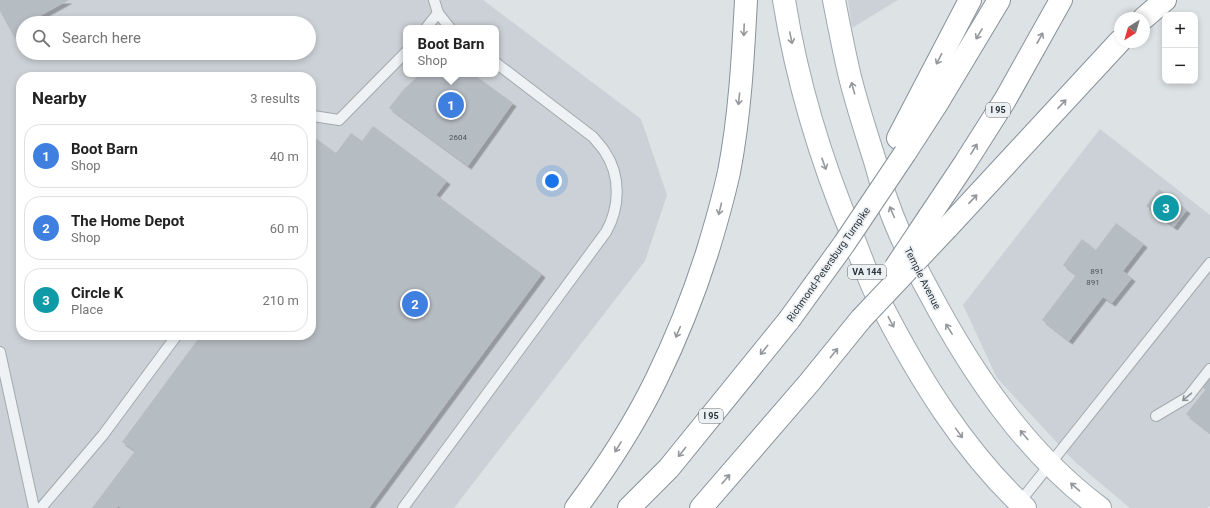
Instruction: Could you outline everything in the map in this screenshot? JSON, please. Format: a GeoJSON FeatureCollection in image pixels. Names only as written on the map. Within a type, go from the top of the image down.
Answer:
{"type":"FeatureCollection","features":[{"type":"Feature","properties":{"kind":"main road"},"geometry":{"type":"LineString","coordinates":[[576,508],[605,468],[656,381],[697,285],[716,224],[729,171],[737,118],[743,61],[746,0]]}},
{"type":"Feature","properties":{"kind":"main road","name":"VA 144"},"geometry":{"type":"LineString","coordinates":[[784,0],[794,54],[821,155],[836,196],[880,303],[914,366],[936,401],[965,441],[989,470],[1022,505]]}},
{"type":"Feature","properties":{"kind":"main road","name":"Temple Avenue"},"geometry":{"type":"LineString","coordinates":[[834,0],[850,76],[865,130],[887,202],[912,261],[944,320],[988,389],[1009,418],[1050,464],[1100,508]]}},
{"type":"Feature","properties":{"kind":"main road"},"geometry":{"type":"LineString","coordinates":[[902,146],[970,0]]}},
{"type":"Feature","properties":{"kind":"main road","name":"Richmond-Petersburg Turnpike"},"geometry":{"type":"LineString","coordinates":[[629,508],[669,468],[789,320],[844,244],[902,146],[936,105],[999,0]]}},
{"type":"Feature","properties":{"kind":"main road","name":"I 95"},"geometry":{"type":"LineString","coordinates":[[701,508],[809,383],[938,222],[1061,0]]}},
{"type":"Feature","properties":{"kind":"main road"},"geometry":{"type":"LineString","coordinates":[[1150,13],[1165,0]]}},
{"type":"Feature","properties":{"kind":"main road"},"geometry":{"type":"LineString","coordinates":[[938,222],[1114,47]]}},
{"type":"Feature","properties":{"kind":"lane"},"geometry":{"type":"LineString","coordinates":[[434,0],[438,13],[448,25]]}},
{"type":"Feature","properties":{"kind":"lane"},"geometry":{"type":"LineString","coordinates":[[428,25],[438,13]]}},
{"type":"Feature","properties":{"kind":"lane"},"geometry":{"type":"LineString","coordinates":[[316,116],[339,120],[403,55]]}},
{"type":"Feature","properties":{"kind":"lane"},"geometry":{"type":"LineString","coordinates":[[403,508],[606,232],[610,226],[616,205],[617,190],[613,168],[605,151],[594,137],[499,65]]}},
{"type":"Feature","properties":{"kind":"lane"},"geometry":{"type":"LineString","coordinates":[[1022,505],[1050,464],[1210,263]]}},
{"type":"Feature","properties":{"kind":"lane"},"geometry":{"type":"LineString","coordinates":[[41,508],[103,435],[174,340]]}},
{"type":"Feature","properties":{"kind":"lane"},"geometry":{"type":"LineString","coordinates":[[0,352],[34,508]]}},
{"type":"Feature","properties":{"kind":"lane"},"geometry":{"type":"LineString","coordinates":[[1156,416],[1188,398],[1210,369]]}},
{"type":"Feature","properties":{"kind":"shaded area"},"geometry":{"type":"Polygon","coordinates":[[[0,0],[483,0],[641,119],[667,195],[645,261],[454,508],[0,508],[0,0]]]}},
{"type":"Feature","properties":{"kind":"shaded area"},"geometry":{"type":"Polygon","coordinates":[[[848,0],[898,0],[852,28],[848,0]]]}},
{"type":"Feature","properties":{"kind":"shaded area"},"geometry":{"type":"Polygon","coordinates":[[[1100,129],[1210,215],[1210,506],[1207,508],[1130,508],[1075,462],[997,378],[963,305],[1100,129]]]}},
{"type":"Feature","properties":{"kind":"building"},"geometry":{"type":"Polygon","coordinates":[[[0,0],[69,0],[40,16],[16,16],[16,36],[14,37],[0,11],[0,0]]]}},
{"type":"Feature","properties":{"kind":"building"},"geometry":{"type":"Polygon","coordinates":[[[416,77],[477,77],[513,103],[468,166],[389,108],[403,90],[416,77]]]}},
{"type":"Feature","properties":{"kind":"building"},"geometry":{"type":"Polygon","coordinates":[[[373,126],[447,181],[436,195],[542,274],[369,508],[121,508],[118,506],[117,508],[92,508],[135,451],[122,442],[197,340],[316,340],[316,139],[336,153],[351,133],[362,141],[373,126]]]}},
{"type":"Feature","properties":{"kind":"building"},"geometry":{"type":"Polygon","coordinates":[[[1159,189],[1187,210],[1174,227],[1146,206],[1159,189]]]}},
{"type":"Feature","properties":{"kind":"building"},"geometry":{"type":"Polygon","coordinates":[[[1116,223],[1144,244],[1123,271],[1132,278],[1112,303],[1103,297],[1069,341],[1042,320],[1076,275],[1063,265],[1082,239],[1096,250],[1116,223]]]}},
{"type":"Feature","properties":{"kind":"building"},"geometry":{"type":"Polygon","coordinates":[[[1210,373],[1210,433],[1186,414],[1206,389],[1200,384],[1210,373]]]}},
{"type":"Feature","properties":{"kind":"place","name":"Boot Barn"},"geometry":{"type":"Point","coordinates":[451,105]}},
{"type":"Feature","properties":{"kind":"place","name":"Circle K"},"geometry":{"type":"Point","coordinates":[1166,208]}},
{"type":"Feature","properties":{"kind":"place","name":"The Home Depot"},"geometry":{"type":"Point","coordinates":[415,304]}}]}
